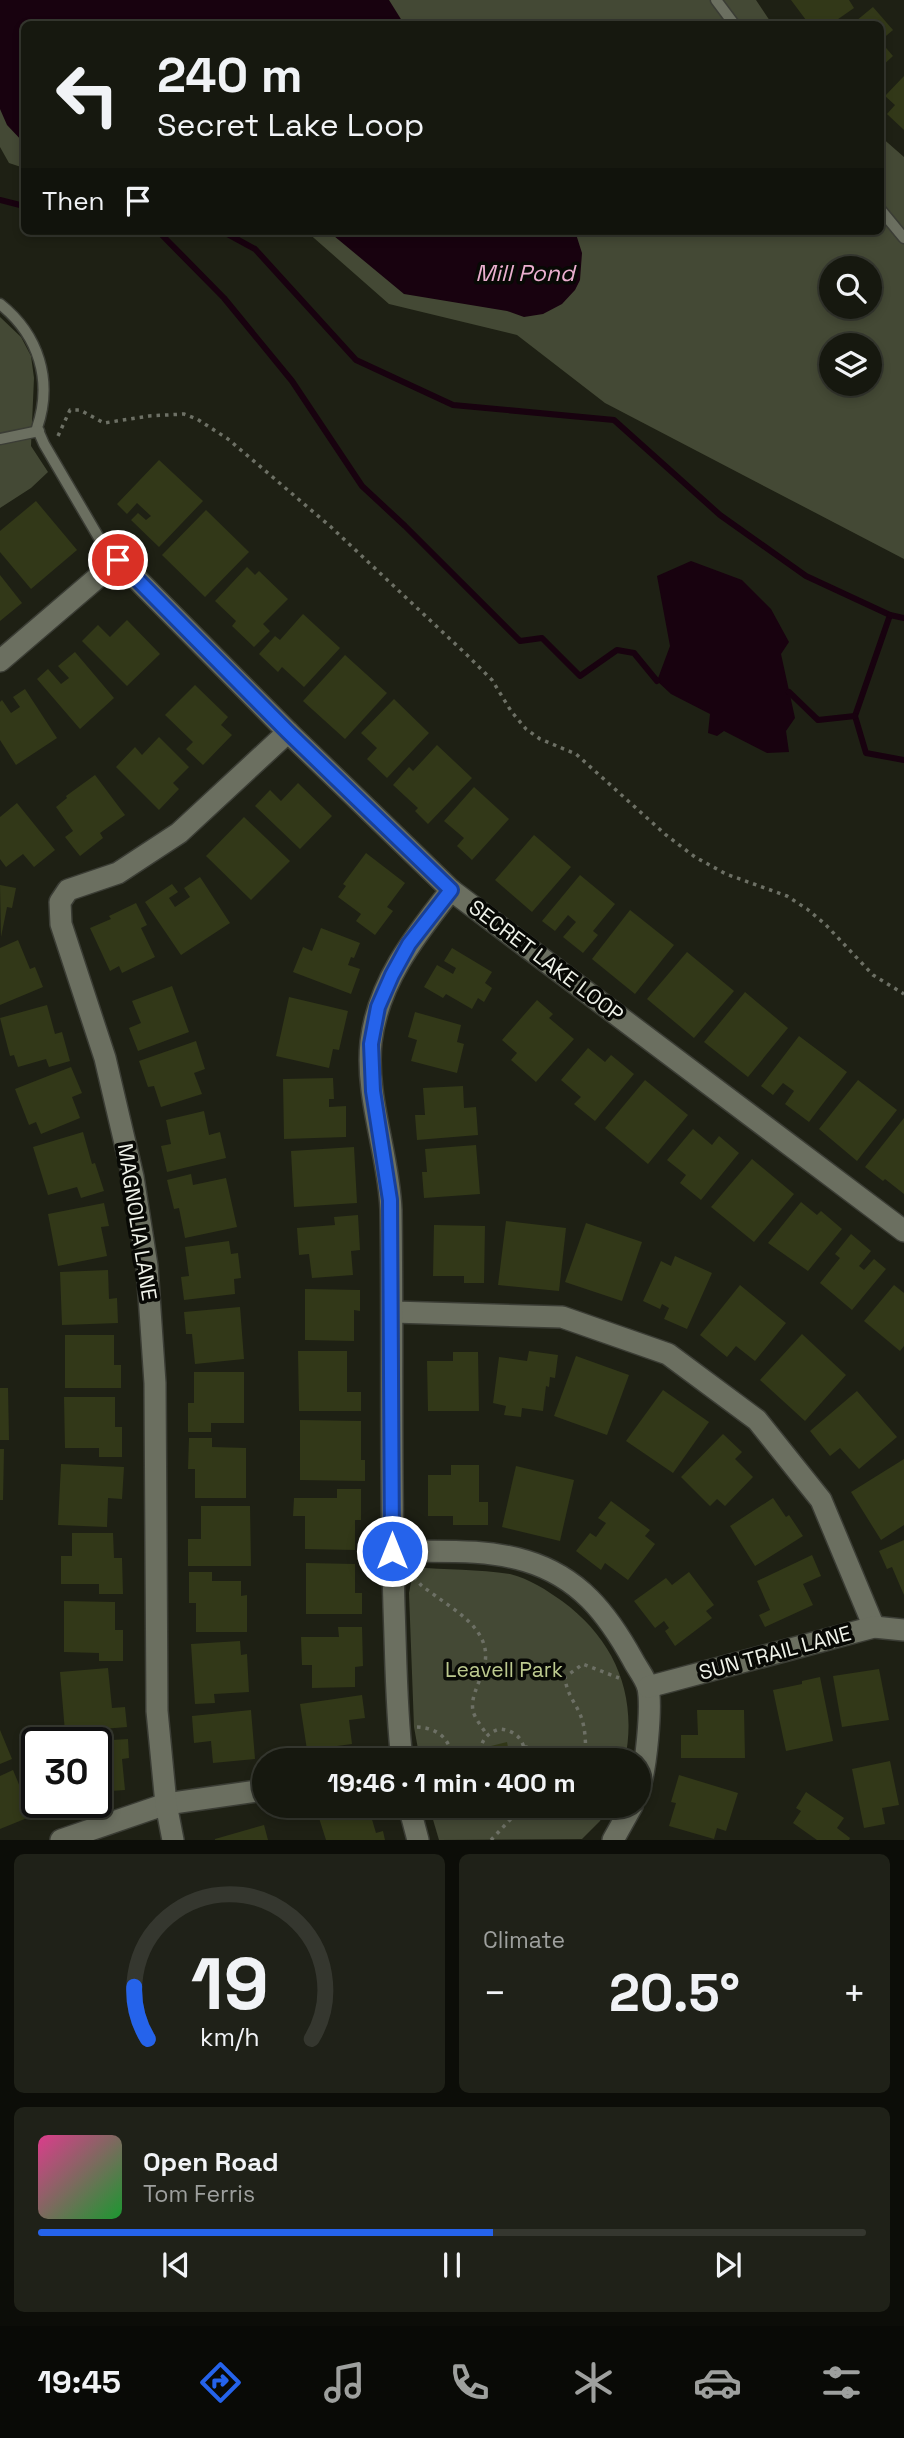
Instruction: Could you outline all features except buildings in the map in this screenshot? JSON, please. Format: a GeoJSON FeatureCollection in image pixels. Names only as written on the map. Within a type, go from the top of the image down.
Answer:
{"type":"FeatureCollection","features":[{"type":"Feature","properties":{"kind":"street"},"geometry":{"type":"LineString","coordinates":[[0,661],[118,560]]}},
{"type":"Feature","properties":{"kind":"street","name":"SECRET LAKE LOOP"},"geometry":{"type":"LineString","coordinates":[[118,560],[288,732],[451,890],[904,1231]]}},
{"type":"Feature","properties":{"kind":"street","name":"MAGNOLIA LANE"},"geometry":{"type":"LineString","coordinates":[[173,1839],[166,1804],[157,1712],[155,1383],[147,1266],[133,1177],[105,1058],[61,924],[60,902],[68,890],[118,873],[179,833],[288,732]]}},
{"type":"Feature","properties":{"kind":"street"},"geometry":{"type":"LineString","coordinates":[[401,1748],[392,1551],[393,1312],[390,1200],[373,1091],[371,1044],[378,1007],[392,975],[409,944],[451,890]]}},
{"type":"Feature","properties":{"kind":"street"},"geometry":{"type":"LineString","coordinates":[[393,1312],[562,1317],[668,1353],[757,1420],[821,1500],[874,1627]]}},
{"type":"Feature","properties":{"kind":"street"},"geometry":{"type":"LineString","coordinates":[[392,1551],[482,1553],[526,1560],[555,1573],[588,1595],[614,1625],[648,1687],[647,1748]]}},
{"type":"Feature","properties":{"kind":"street","name":"SUN TRAIL LANE"},"geometry":{"type":"LineString","coordinates":[[648,1687],[874,1627],[904,1630]]}},
{"type":"Feature","properties":{"kind":"street"},"geometry":{"type":"LineString","coordinates":[[61,1839],[166,1804],[252,1792]]}},
{"type":"Feature","properties":{"kind":"street"},"geometry":{"type":"LineString","coordinates":[[412,1818],[418,1839]]}},
{"type":"Feature","properties":{"kind":"street"},"geometry":{"type":"LineString","coordinates":[[613,1839],[625,1818]]}},
{"type":"Feature","properties":{"kind":"lane"},"geometry":{"type":"LineString","coordinates":[[716,0],[732,21]]}},
{"type":"Feature","properties":{"kind":"lane"},"geometry":{"type":"LineString","coordinates":[[884,214],[904,239]]}},
{"type":"Feature","properties":{"kind":"lane"},"geometry":{"type":"LineString","coordinates":[[0,304],[24,328],[37,349],[44,382],[43,411],[38,432],[102,543],[118,560]]}},
{"type":"Feature","properties":{"kind":"lane"},"geometry":{"type":"LineString","coordinates":[[0,439],[38,432]]}},
{"type":"Feature","properties":{"kind":"path"},"geometry":{"type":"LineString","coordinates":[[44,444],[56,440],[70,410],[80,410],[104,423],[184,414],[197,419],[228,439],[279,482],[406,596],[492,680],[526,729],[540,739],[576,754],[666,835],[695,857],[726,874],[787,895],[807,909],[825,924],[873,975],[904,994]]}},
{"type":"Feature","properties":{"kind":"path"},"geometry":{"type":"LineString","coordinates":[[392,1551],[421,1585],[475,1628],[481,1640],[485,1664],[474,1698],[473,1712],[487,1735]]}},
{"type":"Feature","properties":{"kind":"path"},"geometry":{"type":"LineString","coordinates":[[586,1748],[582,1722],[569,1695],[565,1677],[583,1664],[648,1687]]}},
{"type":"Feature","properties":{"kind":"path"},"geometry":{"type":"LineString","coordinates":[[398,1725],[436,1730],[447,1740],[449,1748]]}},
{"type":"Feature","properties":{"kind":"path"},"geometry":{"type":"LineString","coordinates":[[481,1748],[487,1735],[499,1729],[518,1735],[524,1747],[540,1748]]}},
{"type":"Feature","properties":{"kind":"path"},"geometry":{"type":"LineString","coordinates":[[491,1839],[511,1818]]}},
{"type":"Feature","properties":{"kind":"green space"},"geometry":{"type":"Polygon","coordinates":[[[0,0],[756,0],[770,21],[21,21],[21,167],[9,163],[0,147],[0,0]]]}},
{"type":"Feature","properties":{"kind":"green space"},"geometry":{"type":"Polygon","coordinates":[[[884,140],[904,157],[904,559],[605,403],[517,335],[389,304],[311,235],[884,235],[884,140]]]}},
{"type":"Feature","properties":{"kind":"green space"},"geometry":{"type":"Polygon","coordinates":[[[0,317],[21,337],[31,356],[34,378],[31,446],[48,472],[31,488],[0,508],[0,317]]]}},
{"type":"Feature","properties":{"kind":"green space","name":"Leavell Park"},"geometry":{"type":"Polygon","coordinates":[[[414,1567],[510,1574],[531,1582],[562,1601],[596,1633],[609,1651],[618,1671],[625,1691],[628,1713],[626,1748],[418,1748],[414,1727],[409,1593],[414,1567]]]}},
{"type":"Feature","properties":{"kind":"green space"},"geometry":{"type":"Polygon","coordinates":[[[433,1818],[602,1818],[582,1839],[439,1840],[433,1818]]]}},
{"type":"Feature","properties":{"kind":"water"},"geometry":{"type":"Polygon","coordinates":[[[0,0],[389,0],[402,21],[21,21],[21,140],[7,125],[0,109],[0,0]]]}},
{"type":"Feature","properties":{"kind":"water","name":"Mill Pond"},"geometry":{"type":"Polygon","coordinates":[[[333,235],[576,235],[582,253],[580,280],[575,290],[562,304],[543,314],[524,317],[507,311],[404,294],[333,235]]]}},
{"type":"Feature","properties":{"kind":"water"},"geometry":{"type":"Polygon","coordinates":[[[691,561],[742,580],[771,609],[789,642],[781,654],[795,718],[786,731],[789,752],[767,753],[724,731],[717,736],[708,733],[710,714],[671,694],[657,681],[670,646],[657,576],[691,561]]]}},
{"type":"Feature","properties":{"kind":"waterway"},"geometry":{"type":"LineString","coordinates":[[0,200],[21,205]]}},
{"type":"Feature","properties":{"kind":"waterway"},"geometry":{"type":"LineString","coordinates":[[162,235],[224,298],[292,381],[362,486],[520,641],[542,638],[580,676],[617,650],[634,653],[657,681]]}},
{"type":"Feature","properties":{"kind":"waterway"},"geometry":{"type":"LineString","coordinates":[[229,235],[255,249],[356,360],[453,405],[614,420],[720,515],[806,576],[890,615],[855,716],[866,753],[904,760]]}},
{"type":"Feature","properties":{"kind":"waterway"},"geometry":{"type":"LineString","coordinates":[[890,615],[904,618]]}},
{"type":"Feature","properties":{"kind":"waterway"},"geometry":{"type":"LineString","coordinates":[[789,692],[818,720],[855,716]]}},
{"type":"Feature","properties":{"kind":"route"},"geometry":{"type":"LineString","coordinates":[[118,560],[288,732],[451,890],[409,944],[392,975],[378,1007],[371,1044],[373,1091],[390,1200],[393,1312],[392,1551]]}}]}
